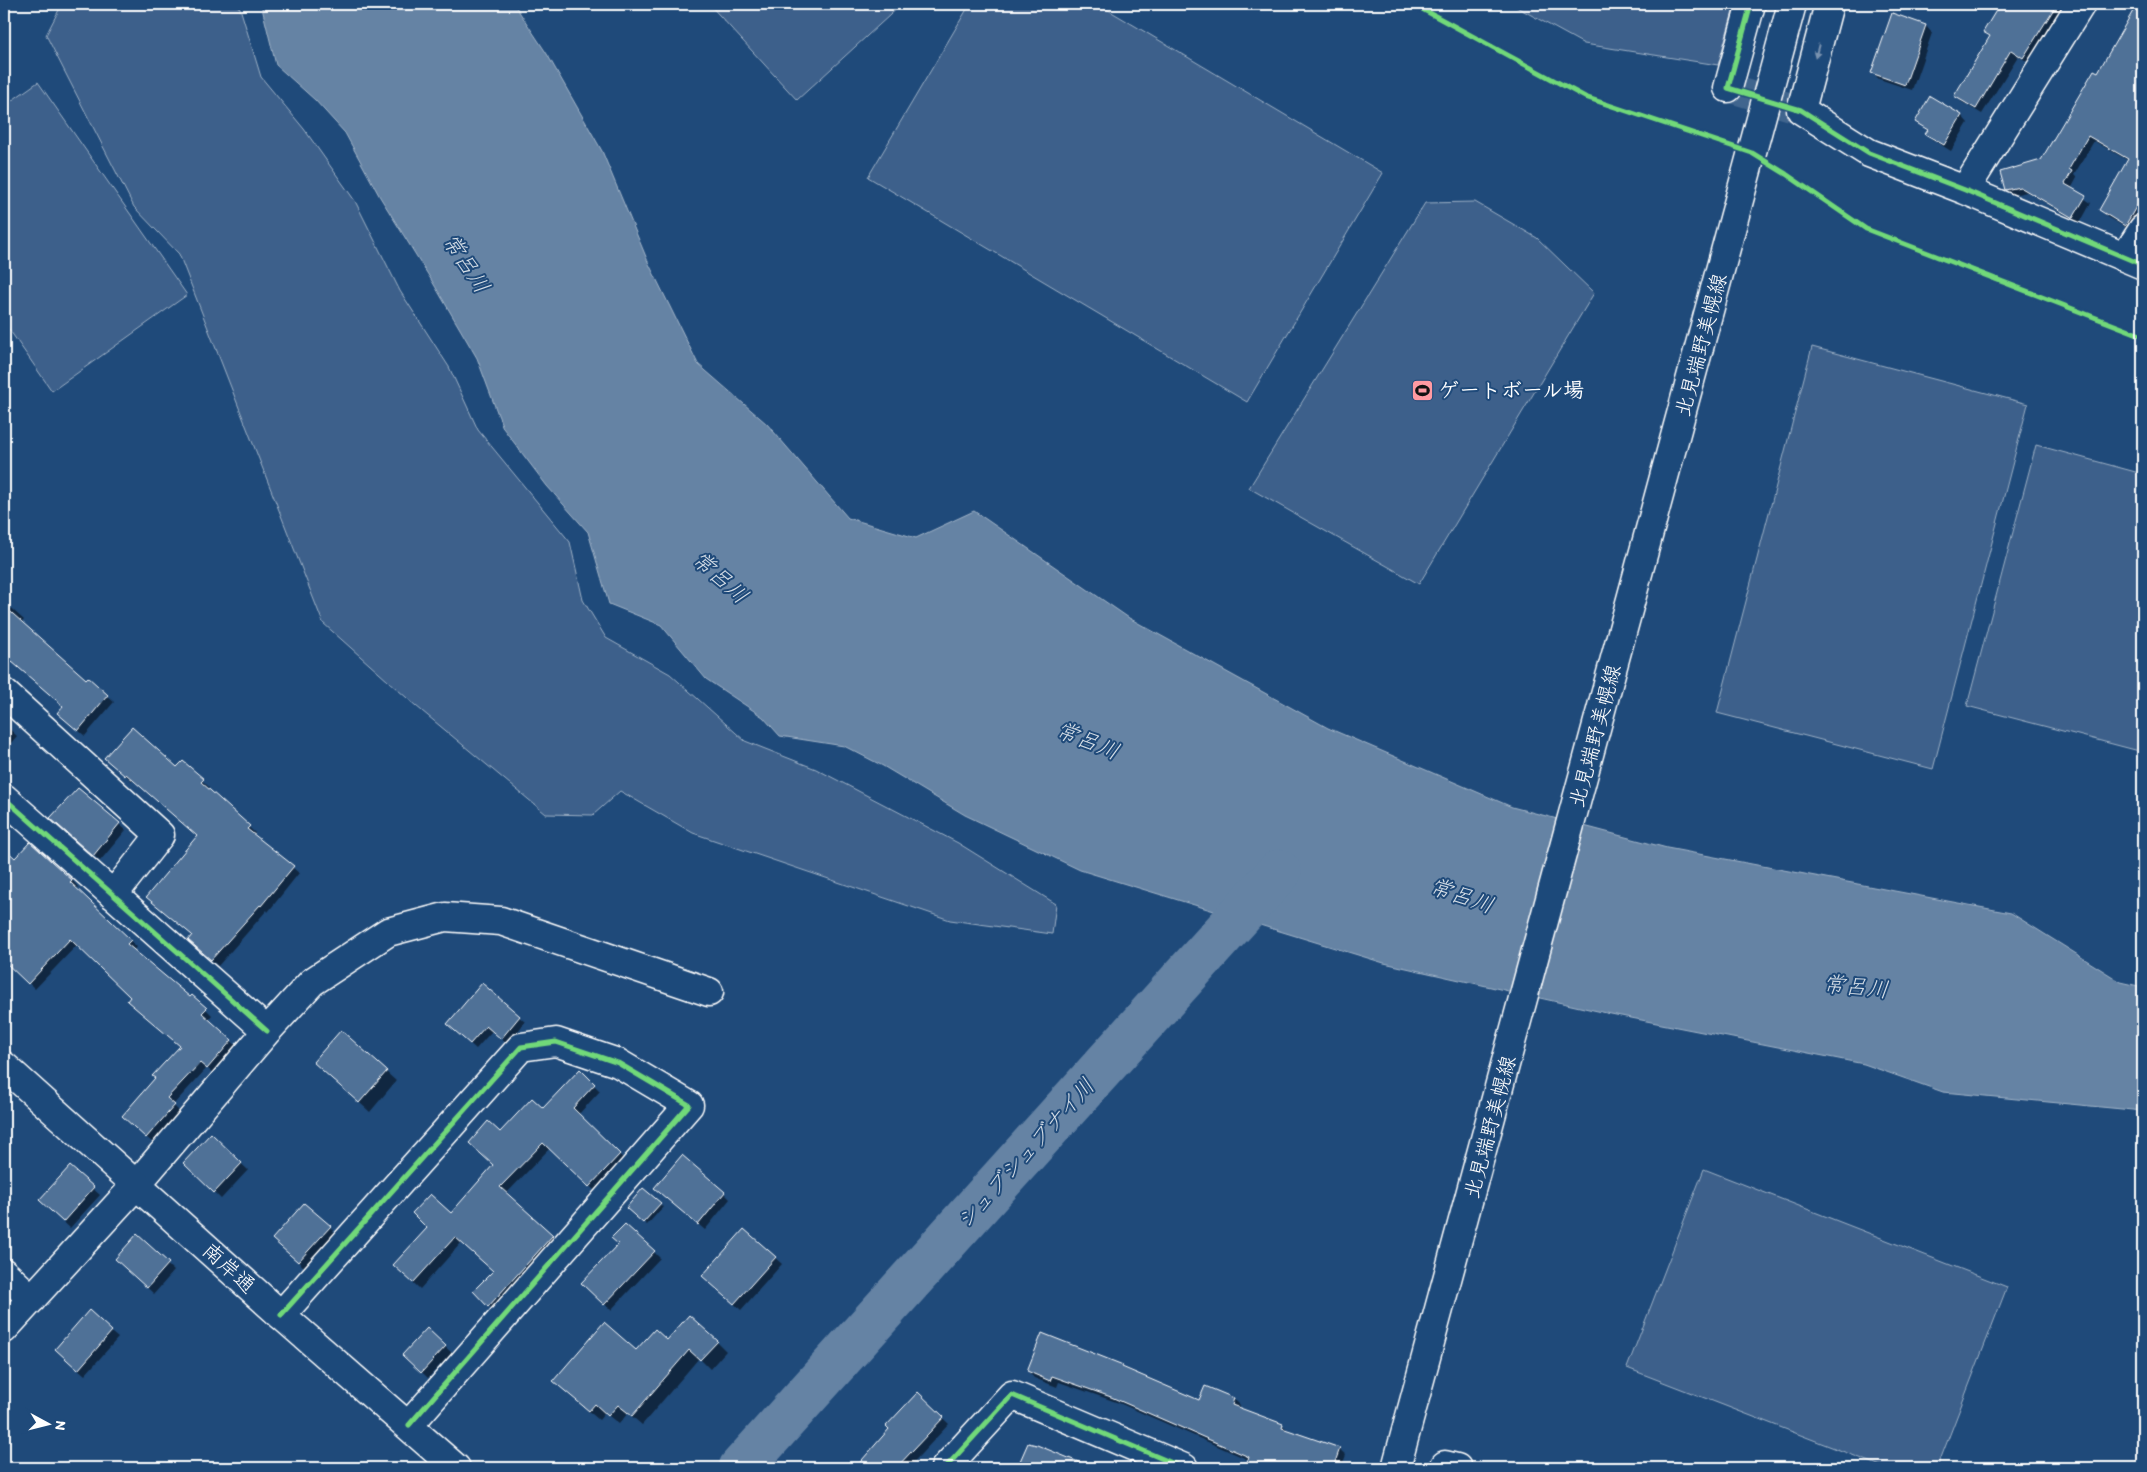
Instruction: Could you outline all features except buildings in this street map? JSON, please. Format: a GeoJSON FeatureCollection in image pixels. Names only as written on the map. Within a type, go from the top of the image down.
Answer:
{"type":"FeatureCollection","features":[{"type":"Feature","properties":{"kind":"street"},"geometry":{"type":"LineString","coordinates":[[1728,88],[1752,4]]}},
{"type":"Feature","properties":{"kind":"street","name":"北見端野美幌線"},"geometry":{"type":"LineString","coordinates":[[1396,1468],[1421,1382],[1792,4]]}},
{"type":"Feature","properties":{"kind":"street"},"geometry":{"type":"LineString","coordinates":[[1829,4],[1801,110],[1870,154],[1965,190],[2134,261],[2143,229]]}},
{"type":"Feature","properties":{"kind":"street"},"geometry":{"type":"LineString","coordinates":[[1965,190],[2081,4]]}},
{"type":"Feature","properties":{"kind":"street"},"geometry":{"type":"LineString","coordinates":[[4,693],[160,835],[113,895]]}},
{"type":"Feature","properties":{"kind":"street"},"geometry":{"type":"LineString","coordinates":[[4,798],[267,1030]]}},
{"type":"Feature","properties":{"kind":"street"},"geometry":{"type":"LineString","coordinates":[[4,1330],[136,1185],[267,1030],[312,982],[388,932],[445,917],[501,921],[709,992]]}},
{"type":"Feature","properties":{"kind":"street"},"geometry":{"type":"LineString","coordinates":[[281,1315],[521,1047],[556,1042],[618,1063],[689,1105],[409,1425]]}},
{"type":"Feature","properties":{"kind":"street","name":"南岸通"},"geometry":{"type":"LineString","coordinates":[[4,1066],[281,1315],[456,1468]]}},
{"type":"Feature","properties":{"kind":"street"},"geometry":{"type":"LineString","coordinates":[[4,1273],[32,1298]]}},
{"type":"Feature","properties":{"kind":"street"},"geometry":{"type":"LineString","coordinates":[[945,1468],[1012,1395],[1184,1468]]}},
{"type":"Feature","properties":{"kind":"street"},"geometry":{"type":"LineString","coordinates":[[1444,1468],[1445,1464],[1457,1468]]}},
{"type":"Feature","properties":{"kind":"shaded area"},"geometry":{"type":"Polygon","coordinates":[[[62,4],[234,4],[240,8],[261,77],[304,129],[355,201],[400,291],[449,367],[478,430],[570,542],[583,600],[606,638],[670,674],[745,741],[816,769],[958,843],[1056,904],[1052,934],[950,920],[693,833],[620,791],[593,815],[546,814],[416,706],[323,623],[179,254],[134,207],[46,35],[62,4]]]}},
{"type":"Feature","properties":{"kind":"shaded area"},"geometry":{"type":"Polygon","coordinates":[[[709,4],[902,4],[797,100],[709,4]]]}},
{"type":"Feature","properties":{"kind":"shaded area"},"geometry":{"type":"Polygon","coordinates":[[[970,4],[1098,4],[1383,173],[1247,402],[868,177],[970,4]]]}},
{"type":"Feature","properties":{"kind":"shaded area"},"geometry":{"type":"Polygon","coordinates":[[[1511,4],[1735,4],[1718,65],[1584,44],[1511,4]]]}},
{"type":"Feature","properties":{"kind":"shaded area"},"geometry":{"type":"Polygon","coordinates":[[[38,82],[187,295],[52,391],[4,322],[4,106],[38,82]]]}},
{"type":"Feature","properties":{"kind":"shaded area","name":"ゲートボール場"},"geometry":{"type":"Polygon","coordinates":[[[1475,202],[1537,238],[1594,293],[1419,584],[1249,488],[1425,203],[1475,202]]]}},
{"type":"Feature","properties":{"kind":"shaded area"},"geometry":{"type":"Polygon","coordinates":[[[1812,347],[2028,404],[1933,769],[1717,713],[1812,347]]]}},
{"type":"Feature","properties":{"kind":"shaded area"},"geometry":{"type":"Polygon","coordinates":[[[2036,445],[2143,474],[2143,752],[1967,706],[2036,445]]]}},
{"type":"Feature","properties":{"kind":"shaded area"},"geometry":{"type":"Polygon","coordinates":[[[1704,1169],[2007,1287],[1937,1468],[1886,1468],[1627,1368],[1704,1169]]]}},
{"type":"Feature","properties":{"kind":"water","name":"常呂川"},"geometry":{"type":"Polygon","coordinates":[[[261,4],[514,4],[547,54],[602,151],[649,264],[698,364],[767,424],[848,518],[916,538],[974,511],[1129,618],[1328,728],[1512,807],[1667,848],[2011,913],[2121,982],[2143,987],[2143,1111],[1943,1092],[1864,1064],[1611,1014],[1384,963],[1080,870],[965,815],[883,766],[844,746],[780,736],[763,717],[706,679],[661,625],[609,604],[588,532],[547,486],[503,428],[477,358],[380,197],[345,133],[315,100],[276,65],[261,4]]]}},
{"type":"Feature","properties":{"kind":"waterway","name":"シュブシュブナイ川"},"geometry":{"type":"LineString","coordinates":[[741,1468],[1279,872]]}},
{"type":"Feature","properties":{"kind":"tunnel"},"geometry":{"type":"LineString","coordinates":[[1728,88],[1801,110]]}},
{"type":"Feature","properties":{"kind":"cycle path"},"geometry":{"type":"LineString","coordinates":[[1413,4],[1585,97],[1752,153],[1866,229],[2143,336]]}},
{"type":"Feature","properties":{"kind":"cycle path"},"geometry":{"type":"LineString","coordinates":[[1751,4],[1728,88],[1801,110],[1869,153],[1965,190],[2143,265]]}},
{"type":"Feature","properties":{"kind":"cycle path"},"geometry":{"type":"LineString","coordinates":[[4,798],[267,1031]]}},
{"type":"Feature","properties":{"kind":"cycle path"},"geometry":{"type":"LineString","coordinates":[[281,1315],[521,1047],[556,1042],[618,1063],[689,1105],[409,1425]]}},
{"type":"Feature","properties":{"kind":"cycle path"},"geometry":{"type":"LineString","coordinates":[[945,1468],[1012,1395],[1184,1468]]}},
{"type":"Feature","properties":{"kind":"place","name":"ゲートボール場"},"geometry":{"type":"Point","coordinates":[1422,390]}}]}
